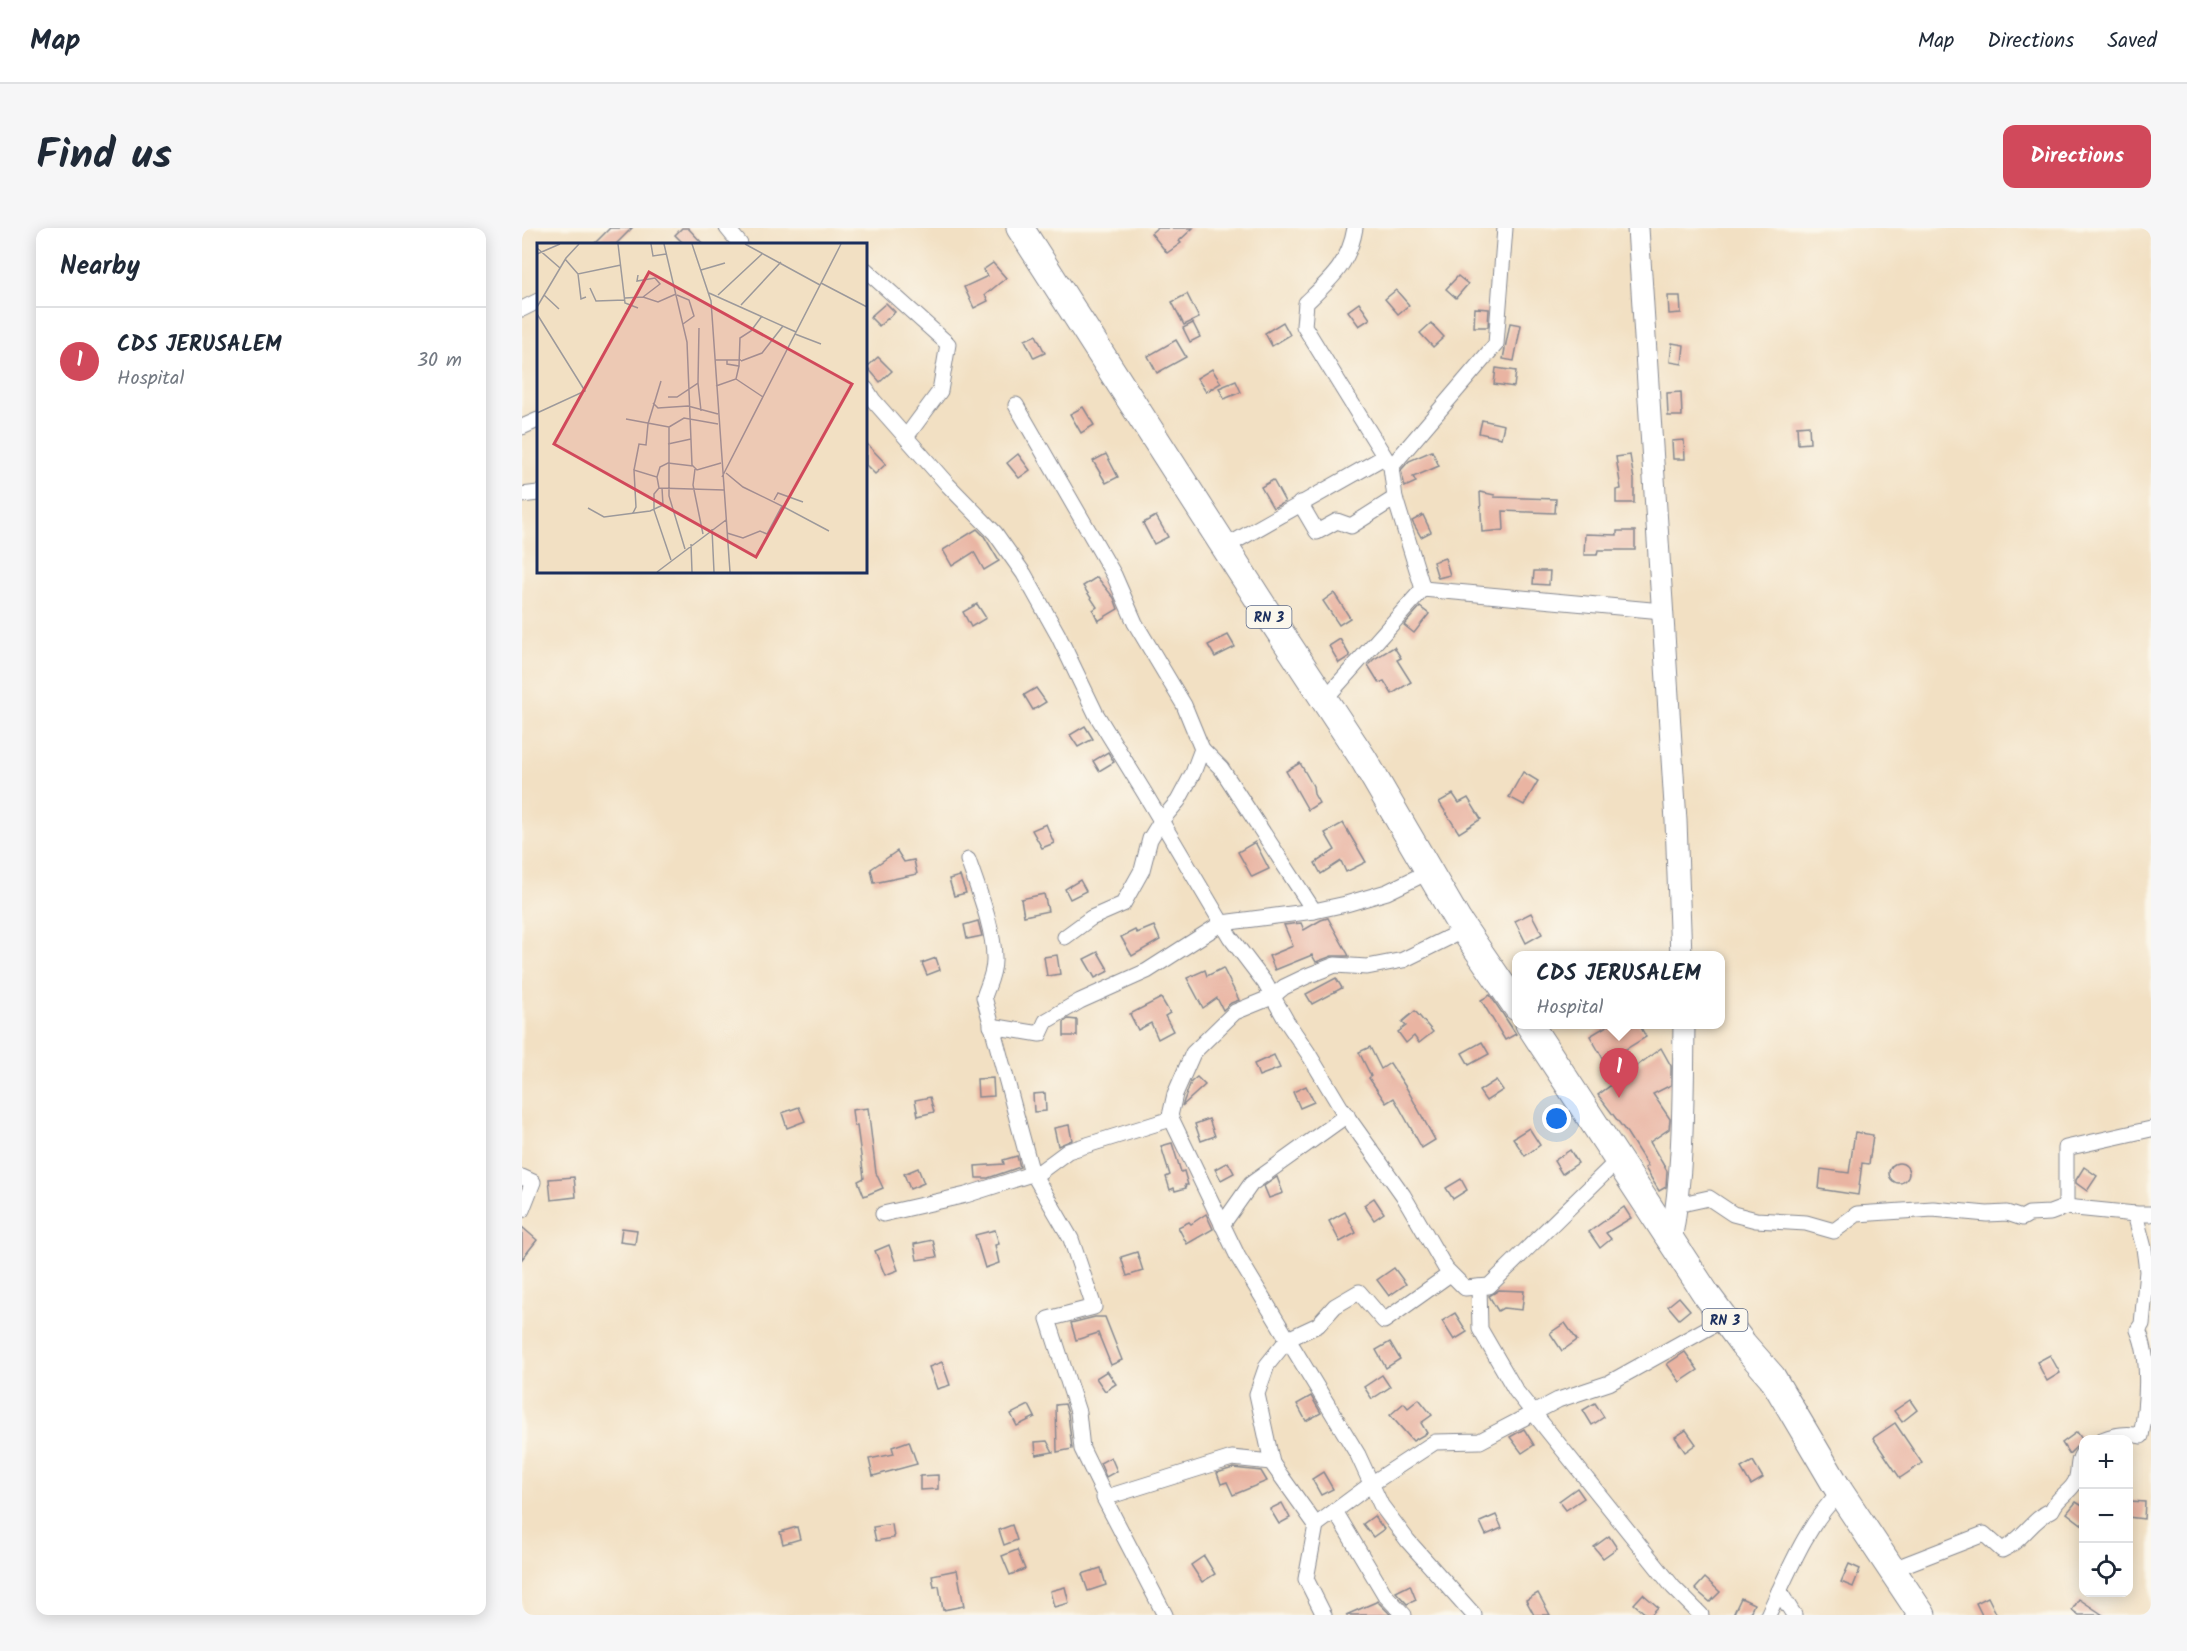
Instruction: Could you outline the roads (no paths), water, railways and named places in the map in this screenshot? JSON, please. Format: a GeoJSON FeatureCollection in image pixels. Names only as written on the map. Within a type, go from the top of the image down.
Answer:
{"type":"FeatureCollection","features":[{"type":"Feature","properties":{"kind":"highway","name":"RN 3"},"geometry":{"type":"LineString","coordinates":[[1020,228],[1364,760],[1464,930],[1512,1000]]}},
{"type":"Feature","properties":{"kind":"highway","name":"RN 3"},"geometry":{"type":"LineString","coordinates":[[1532,1029],[1724,1319],[1772,1377],[1840,1492],[1922,1615]]}},
{"type":"Feature","properties":{"kind":"main road"},"geometry":{"type":"LineString","coordinates":[[1638,228],[1676,821],[1682,951]]}},
{"type":"Feature","properties":{"kind":"main road"},"geometry":{"type":"LineString","coordinates":[[1671,1241],[1677,1206],[1683,1129],[1684,1029]]}},
{"type":"Feature","properties":{"kind":"street"},"geometry":{"type":"LineString","coordinates":[[727,228],[739,243]]}},
{"type":"Feature","properties":{"kind":"street"},"geometry":{"type":"LineString","coordinates":[[1355,228],[1352,247],[1337,274],[1306,303],[1304,326],[1388,462],[1395,498],[1423,589]]}},
{"type":"Feature","properties":{"kind":"street"},"geometry":{"type":"LineString","coordinates":[[1225,548],[1300,504],[1388,462],[1496,344],[1505,228]]}},
{"type":"Feature","properties":{"kind":"street"},"geometry":{"type":"LineString","coordinates":[[867,271],[948,344],[940,391],[906,437]]}},
{"type":"Feature","properties":{"kind":"street"},"geometry":{"type":"LineString","coordinates":[[522,309],[537,302]]}},
{"type":"Feature","properties":{"kind":"street"},"geometry":{"type":"LineString","coordinates":[[867,390],[948,485],[995,533],[1024,574],[1058,635],[1096,714],[1230,937],[1265,983],[1347,1115],[1403,1195],[1450,1274],[1465,1288],[1489,1286],[1619,1159]]}},
{"type":"Feature","properties":{"kind":"street"},"geometry":{"type":"LineString","coordinates":[[1016,405],[1114,575],[1135,623],[1184,705],[1202,749],[1221,768],[1314,911]]}},
{"type":"Feature","properties":{"kind":"street"},"geometry":{"type":"LineString","coordinates":[[522,428],[537,420]]}},
{"type":"Feature","properties":{"kind":"street"},"geometry":{"type":"LineString","coordinates":[[522,495],[537,493]]}},
{"type":"Feature","properties":{"kind":"street"},"geometry":{"type":"LineString","coordinates":[[1300,504],[1317,532],[1337,521],[1351,526],[1395,498]]}},
{"type":"Feature","properties":{"kind":"street"},"geometry":{"type":"LineString","coordinates":[[1423,589],[1662,611]]}},
{"type":"Feature","properties":{"kind":"street"},"geometry":{"type":"LineString","coordinates":[[1324,700],[1423,589]]}},
{"type":"Feature","properties":{"kind":"street"},"geometry":{"type":"LineString","coordinates":[[1065,937],[1091,918],[1123,904],[1142,870],[1150,839],[1161,821],[1178,801],[1193,773],[1202,749]]}},
{"type":"Feature","properties":{"kind":"street"},"geometry":{"type":"LineString","coordinates":[[968,860],[987,915],[994,959],[992,977],[984,997],[991,1026],[1033,1174],[1071,1239],[1094,1307],[1048,1319],[1078,1412],[1082,1449],[1106,1498],[1104,1498],[1165,1615]]}},
{"type":"Feature","properties":{"kind":"street"},"geometry":{"type":"LineString","coordinates":[[991,1026],[1040,1034],[1046,1021],[1080,1001],[1147,971],[1222,923],[1314,911],[1387,892],[1430,871]]}},
{"type":"Feature","properties":{"kind":"street"},"geometry":{"type":"LineString","coordinates":[[1464,930],[1403,960],[1367,967],[1335,965],[1284,987],[1272,997],[1235,1012],[1193,1053],[1176,1094],[1171,1119],[1238,1257],[1358,1455],[1381,1505],[1408,1541],[1474,1615]]}},
{"type":"Feature","properties":{"kind":"street"},"geometry":{"type":"LineString","coordinates":[[1222,1225],[1251,1184],[1347,1115]]}},
{"type":"Feature","properties":{"kind":"street"},"geometry":{"type":"LineString","coordinates":[[883,1214],[966,1195],[1033,1174],[1041,1171],[1068,1151],[1171,1119]]}},
{"type":"Feature","properties":{"kind":"street"},"geometry":{"type":"LineString","coordinates":[[2066,1207],[2067,1148],[2151,1130]]}},
{"type":"Feature","properties":{"kind":"street"},"geometry":{"type":"LineString","coordinates":[[522,1177],[533,1182],[522,1210]]}},
{"type":"Feature","properties":{"kind":"street"},"geometry":{"type":"LineString","coordinates":[[1677,1206],[1709,1198],[1733,1214],[1756,1220],[1806,1223],[1834,1231],[1857,1214],[1934,1209],[1987,1214],[2007,1213],[2022,1218],[2050,1213],[2066,1207],[2151,1214]]}},
{"type":"Feature","properties":{"kind":"street"},"geometry":{"type":"LineString","coordinates":[[2114,1435],[2141,1436],[2146,1414],[2147,1383],[2142,1338],[2138,1330],[2144,1314],[2147,1270],[2135,1214]]}},
{"type":"Feature","properties":{"kind":"street"},"geometry":{"type":"LineString","coordinates":[[1316,1525],[1272,1463],[1257,1394],[1267,1365],[1288,1340],[1318,1325],[1335,1306],[1359,1292],[1384,1321],[1450,1274]]}},
{"type":"Feature","properties":{"kind":"street"},"geometry":{"type":"LineString","coordinates":[[1479,1287],[1480,1329],[1516,1392],[1673,1587],[1701,1615]]}},
{"type":"Feature","properties":{"kind":"street"},"geometry":{"type":"LineString","coordinates":[[1324,1615],[1306,1579],[1316,1525],[1371,1484],[1435,1442],[1480,1441],[1558,1400],[1609,1383],[1724,1319]]}},
{"type":"Feature","properties":{"kind":"street"},"geometry":{"type":"LineString","coordinates":[[1106,1498],[1232,1458],[1272,1463]]}},
{"type":"Feature","properties":{"kind":"street"},"geometry":{"type":"LineString","coordinates":[[1891,1570],[1984,1534],[2002,1550],[2009,1547],[2044,1513],[2052,1510],[2056,1500],[2074,1485],[2079,1465]]}},
{"type":"Feature","properties":{"kind":"street"},"geometry":{"type":"LineString","coordinates":[[1768,1615],[1798,1551],[1826,1506],[1840,1492]]}},
{"type":"Feature","properties":{"kind":"street"},"geometry":{"type":"LineString","coordinates":[[1335,1511],[1384,1595],[1404,1615]]}},
{"type":"Feature","properties":{"kind":"street"},"geometry":{"type":"LineString","coordinates":[[1779,1591],[1794,1615]]}},
{"type":"Feature","properties":{"kind":"place","name":"CDS JERUSALEM"},"geometry":{"type":"Point","coordinates":[1619,1098]}}]}
